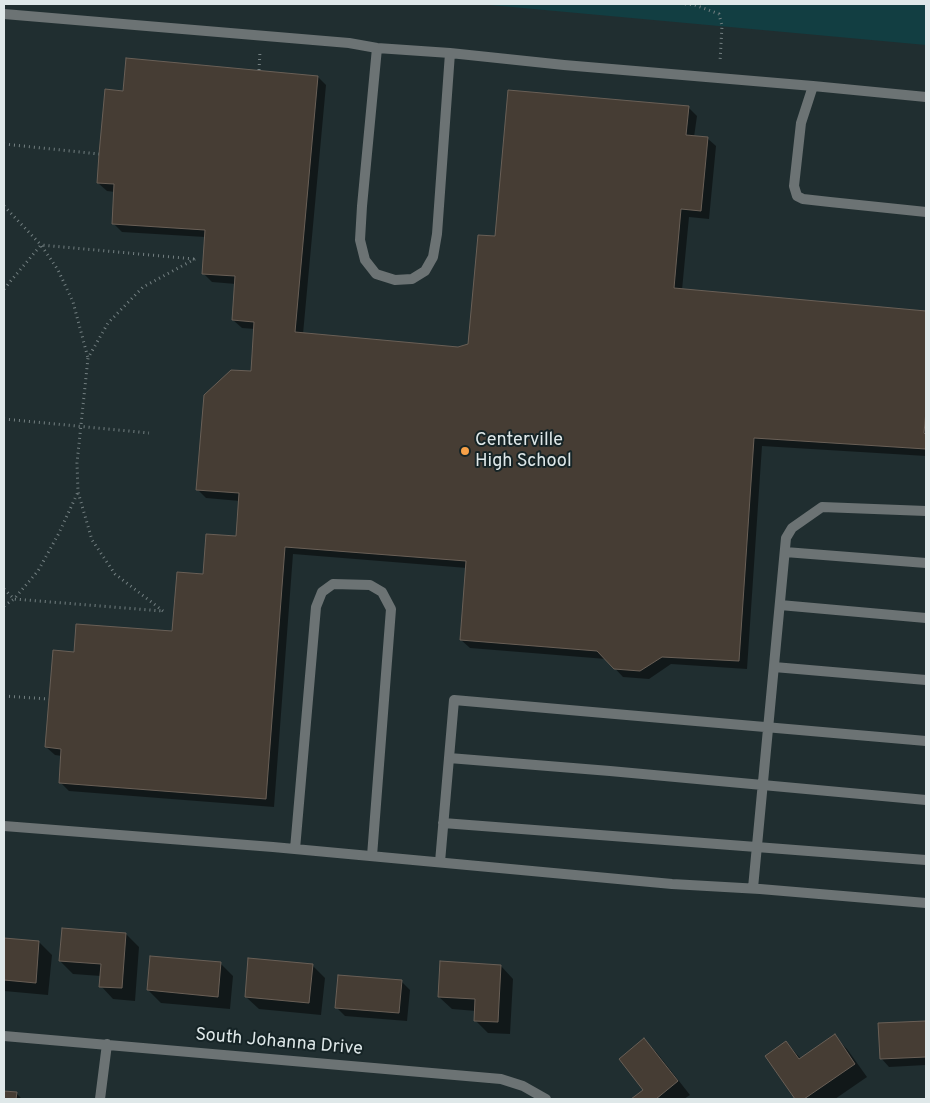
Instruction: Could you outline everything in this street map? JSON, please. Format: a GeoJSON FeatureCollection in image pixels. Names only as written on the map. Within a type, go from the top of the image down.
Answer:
{"type":"FeatureCollection","features":[{"type":"Feature","properties":{"kind":"street"},"geometry":{"type":"LineString","coordinates":[[4,14],[349,43],[377,48],[450,53],[926,97]]}},
{"type":"Feature","properties":{"kind":"street"},"geometry":{"type":"LineString","coordinates":[[377,48],[360,240],[366,260],[376,274],[395,280],[412,279],[425,271],[433,256],[437,234],[450,53]]}},
{"type":"Feature","properties":{"kind":"street"},"geometry":{"type":"LineString","coordinates":[[813,86],[801,123],[796,153],[794,186],[797,196],[803,199],[926,212]]}},
{"type":"Feature","properties":{"kind":"street"},"geometry":{"type":"LineString","coordinates":[[753,888],[786,538],[792,528],[822,507],[926,511]]}},
{"type":"Feature","properties":{"kind":"street"},"geometry":{"type":"LineString","coordinates":[[785,552],[926,563]]}},
{"type":"Feature","properties":{"kind":"street"},"geometry":{"type":"LineString","coordinates":[[294,849],[316,607],[322,592],[333,584],[370,585],[382,592],[391,609],[372,856]]}},
{"type":"Feature","properties":{"kind":"street"},"geometry":{"type":"LineString","coordinates":[[780,605],[926,618]]}},
{"type":"Feature","properties":{"kind":"street"},"geometry":{"type":"LineString","coordinates":[[774,667],[926,680]]}},
{"type":"Feature","properties":{"kind":"street"},"geometry":{"type":"LineString","coordinates":[[440,862],[454,700],[926,741]]}},
{"type":"Feature","properties":{"kind":"street"},"geometry":{"type":"LineString","coordinates":[[449,758],[610,770],[926,800]]}},
{"type":"Feature","properties":{"kind":"street"},"geometry":{"type":"LineString","coordinates":[[443,823],[926,860]]}},
{"type":"Feature","properties":{"kind":"street"},"geometry":{"type":"LineString","coordinates":[[4,826],[294,849],[672,884],[753,888],[926,903]]}},
{"type":"Feature","properties":{"kind":"street","name":"South Johanna Drive"},"geometry":{"type":"LineString","coordinates":[[4,1036],[501,1080],[523,1086],[546,1099]]}},
{"type":"Feature","properties":{"kind":"street"},"geometry":{"type":"LineString","coordinates":[[100,1099],[107,1044]]}},
{"type":"Feature","properties":{"kind":"path"},"geometry":{"type":"LineString","coordinates":[[685,4],[695,5],[719,14],[722,26],[719,78]]}},
{"type":"Feature","properties":{"kind":"path"},"geometry":{"type":"LineString","coordinates":[[4,144],[99,154]]}},
{"type":"Feature","properties":{"kind":"path"},"geometry":{"type":"LineString","coordinates":[[4,206],[41,245],[58,270],[73,302],[88,358],[77,463],[78,492],[92,540],[115,574],[163,611],[14,599],[4,588]]}},
{"type":"Feature","properties":{"kind":"path"},"geometry":{"type":"LineString","coordinates":[[4,289],[41,245]]}},
{"type":"Feature","properties":{"kind":"path"},"geometry":{"type":"LineString","coordinates":[[41,245],[195,259],[143,287],[108,323],[88,358]]}},
{"type":"Feature","properties":{"kind":"path"},"geometry":{"type":"LineString","coordinates":[[4,419],[149,433]]}},
{"type":"Feature","properties":{"kind":"path"},"geometry":{"type":"LineString","coordinates":[[4,606],[14,599],[38,571],[60,533],[78,492]]}},
{"type":"Feature","properties":{"kind":"path"},"geometry":{"type":"LineString","coordinates":[[4,696],[49,699]]}},
{"type":"Feature","properties":{"kind":"shaded area"},"geometry":{"type":"Polygon","coordinates":[[[479,4],[926,4],[926,45],[479,4]]]}},
{"type":"Feature","properties":{"kind":"building","name":"Centerville High School"},"geometry":{"type":"Polygon","coordinates":[[[126,58],[318,76],[295,332],[458,347],[468,344],[478,235],[495,236],[508,90],[689,106],[686,135],[708,137],[701,211],[681,209],[674,288],[926,311],[926,411],[924,433],[926,435],[926,449],[754,438],[739,661],[662,657],[640,671],[614,669],[597,651],[460,640],[466,561],[285,547],[266,799],[59,783],[61,749],[45,747],[53,650],[74,652],[76,624],[172,631],[177,572],[203,574],[206,534],[236,536],[239,493],[196,490],[204,395],[231,370],[251,371],[254,322],[232,320],[235,276],[202,274],[205,230],[112,224],[114,184],[97,183],[99,154],[105,89],[123,91],[126,58]]]}},
{"type":"Feature","properties":{"kind":"building"},"geometry":{"type":"Polygon","coordinates":[[[62,928],[126,933],[122,988],[99,987],[101,964],[59,961],[62,928]]]}},
{"type":"Feature","properties":{"kind":"building"},"geometry":{"type":"Polygon","coordinates":[[[4,938],[39,941],[36,983],[4,980],[4,938]]]}},
{"type":"Feature","properties":{"kind":"building"},"geometry":{"type":"Polygon","coordinates":[[[150,956],[221,962],[218,997],[147,990],[150,956]]]}},
{"type":"Feature","properties":{"kind":"building"},"geometry":{"type":"Polygon","coordinates":[[[248,958],[313,964],[309,1003],[245,997],[248,958]]]}},
{"type":"Feature","properties":{"kind":"building"},"geometry":{"type":"Polygon","coordinates":[[[440,961],[501,965],[498,1022],[474,1021],[475,999],[438,997],[440,961]]]}},
{"type":"Feature","properties":{"kind":"building"},"geometry":{"type":"Polygon","coordinates":[[[338,975],[402,980],[399,1013],[335,1008],[338,975]]]}},
{"type":"Feature","properties":{"kind":"building"},"geometry":{"type":"Polygon","coordinates":[[[926,1021],[926,1057],[880,1059],[878,1023],[926,1021]]]}},
{"type":"Feature","properties":{"kind":"building"},"geometry":{"type":"Polygon","coordinates":[[[835,1034],[855,1064],[804,1099],[795,1099],[765,1056],[786,1041],[799,1059],[835,1034]]]}},
{"type":"Feature","properties":{"kind":"building"},"geometry":{"type":"Polygon","coordinates":[[[644,1038],[678,1081],[656,1099],[631,1099],[643,1090],[619,1059],[644,1038]]]}},
{"type":"Feature","properties":{"kind":"building"},"geometry":{"type":"Polygon","coordinates":[[[4,1091],[17,1092],[16,1099],[4,1099],[4,1091]]]}},
{"type":"Feature","properties":{"kind":"place","name":"Centerville High School"},"geometry":{"type":"Point","coordinates":[465,451]}}]}
